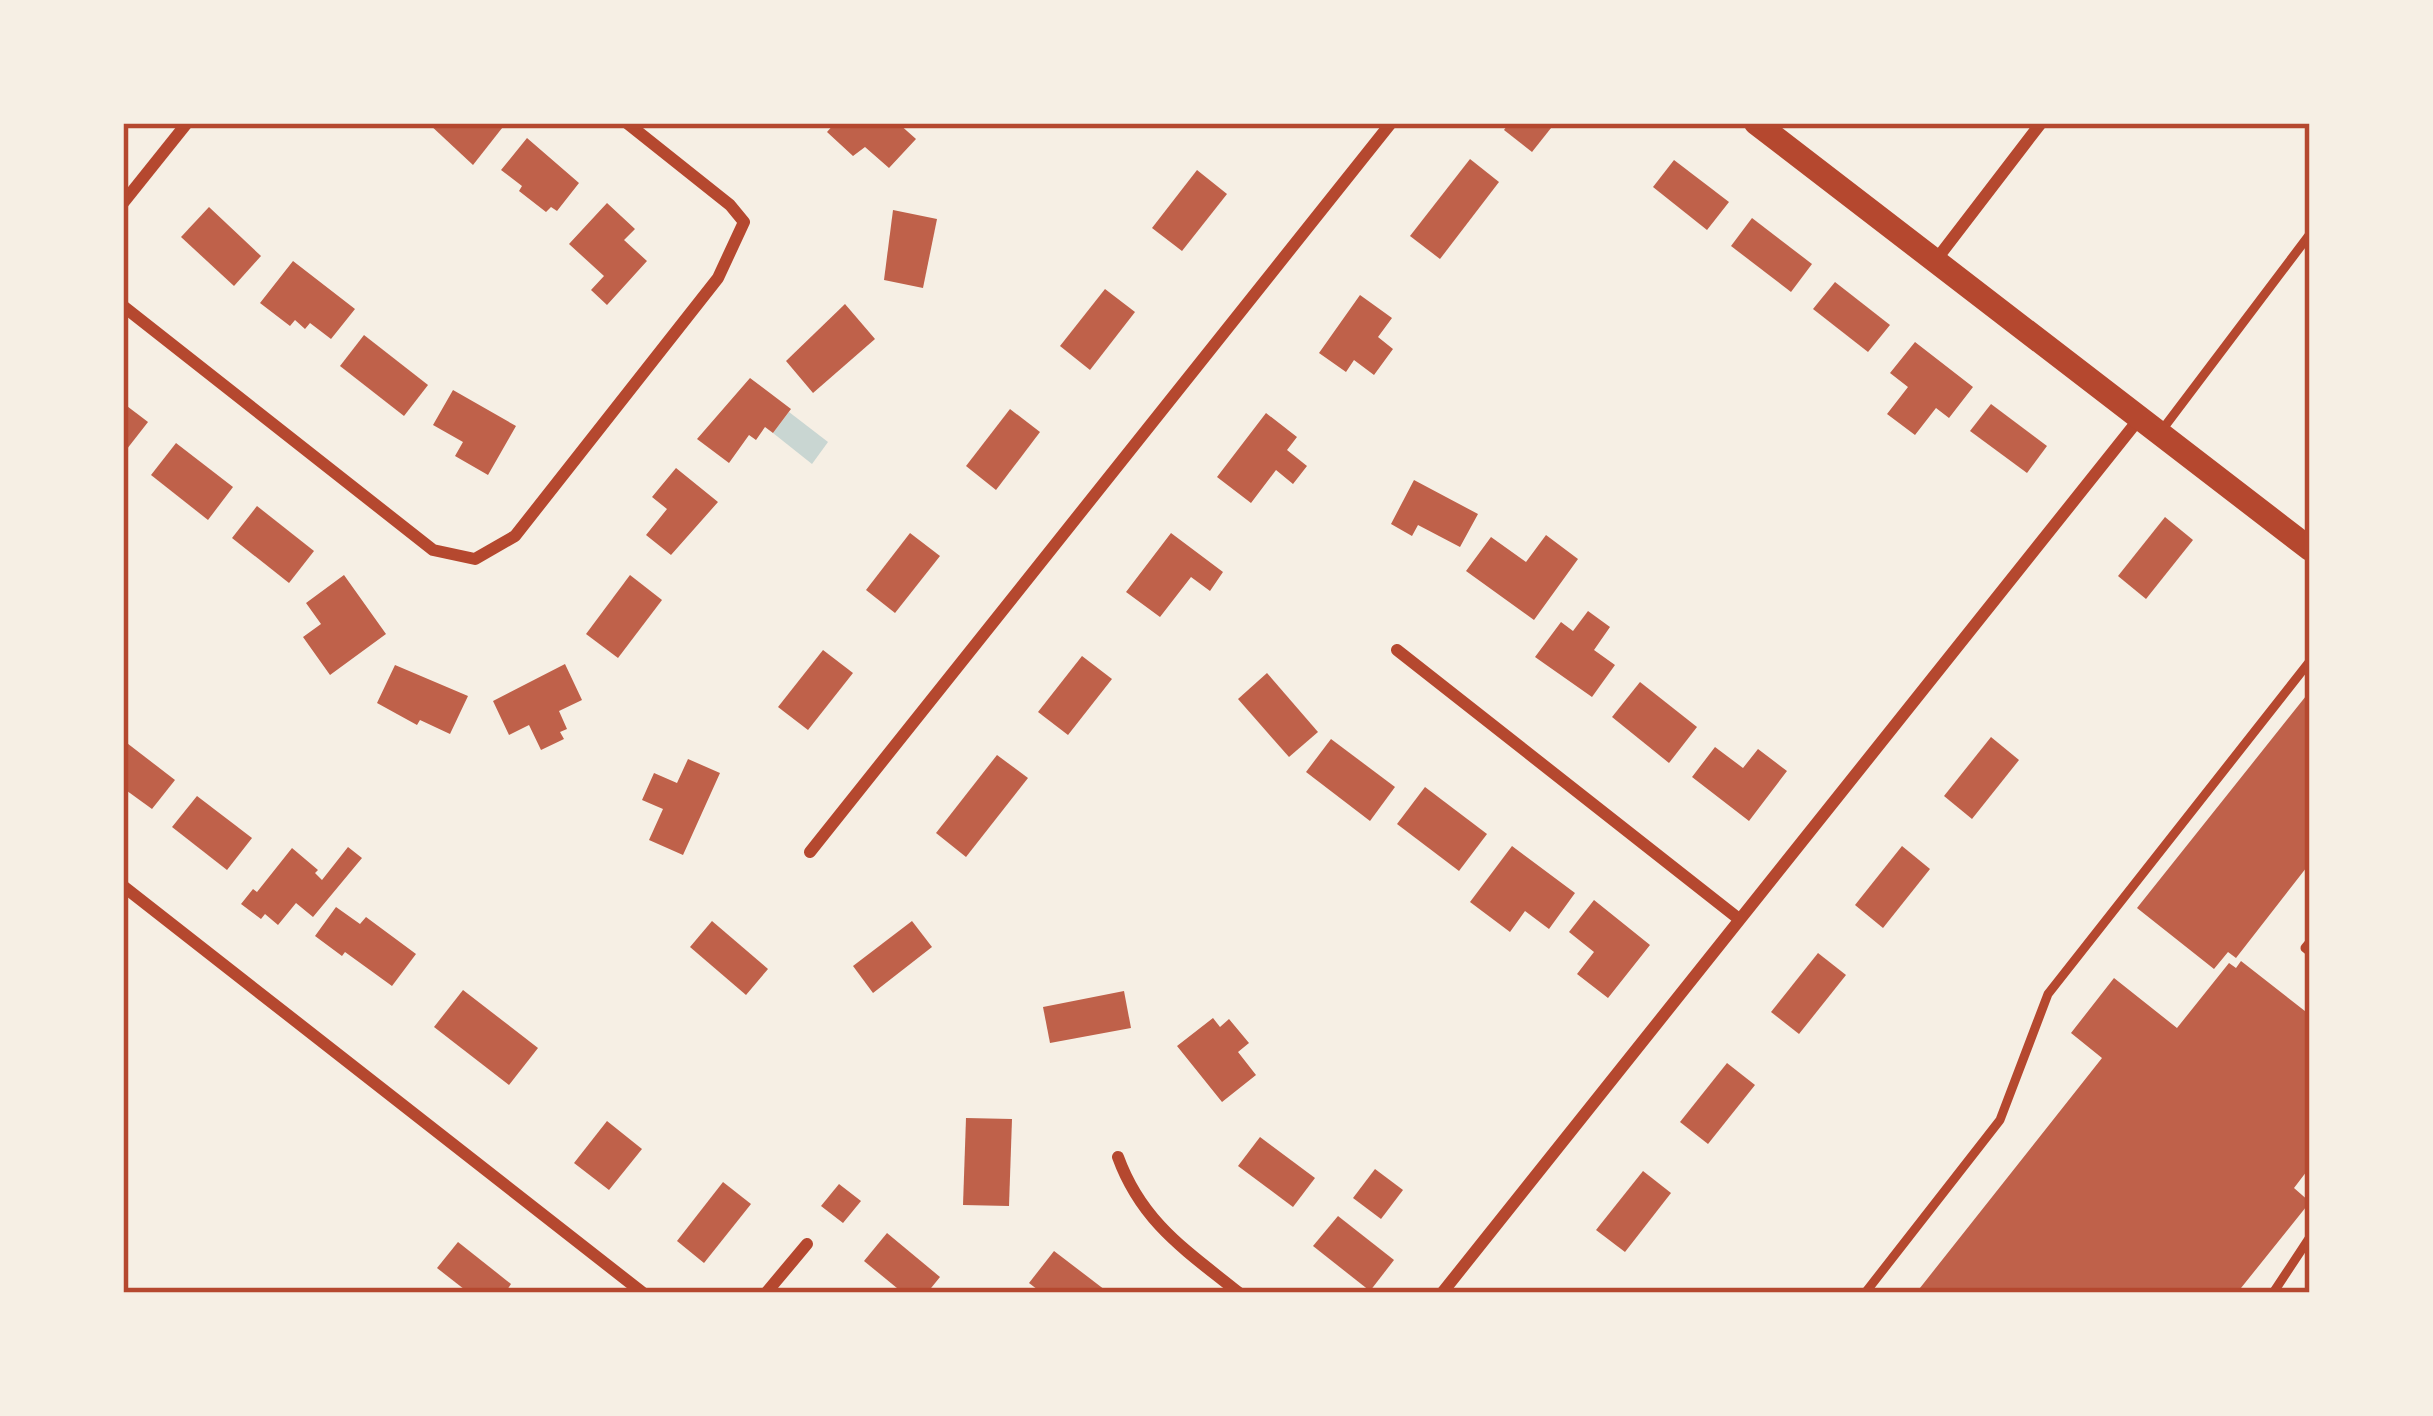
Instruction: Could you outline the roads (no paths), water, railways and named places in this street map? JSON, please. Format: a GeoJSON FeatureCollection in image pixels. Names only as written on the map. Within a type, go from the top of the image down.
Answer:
{"type":"FeatureCollection","features":[{"type":"Feature","properties":{"kind":"main road"},"geometry":{"type":"LineString","coordinates":[[1756,123],[2310,549]]}},
{"type":"Feature","properties":{"kind":"street"},"geometry":{"type":"LineString","coordinates":[[123,203],[187,123]]}},
{"type":"Feature","properties":{"kind":"street"},"geometry":{"type":"LineString","coordinates":[[123,306],[433,550],[475,559],[515,536],[718,278],[744,221],[627,123]]}},
{"type":"Feature","properties":{"kind":"street"},"geometry":{"type":"LineString","coordinates":[[810,852],[1391,123]]}},
{"type":"Feature","properties":{"kind":"street"},"geometry":{"type":"LineString","coordinates":[[1935,262],[2041,123]]}},
{"type":"Feature","properties":{"kind":"street"},"geometry":{"type":"LineString","coordinates":[[1442,1293],[1739,919],[2148,427]]}},
{"type":"Feature","properties":{"kind":"street"},"geometry":{"type":"LineString","coordinates":[[1396,650],[1739,919]]}},
{"type":"Feature","properties":{"kind":"street"},"geometry":{"type":"LineString","coordinates":[[123,886],[644,1293]]}},
{"type":"Feature","properties":{"kind":"street"},"geometry":{"type":"LineString","coordinates":[[1118,1157],[1151,1221],[1239,1293]]}},
{"type":"Feature","properties":{"kind":"street"},"geometry":{"type":"LineString","coordinates":[[766,1293],[807,1244]]}},
{"type":"Feature","properties":{"kind":"lane"},"geometry":{"type":"LineString","coordinates":[[2148,427],[2310,234]]}},
{"type":"Feature","properties":{"kind":"lane"},"geometry":{"type":"LineString","coordinates":[[1865,1293],[2000,1120],[2048,994],[2310,661]]}},
{"type":"Feature","properties":{"kind":"lane"},"geometry":{"type":"LineString","coordinates":[[2310,942],[2305,948],[2310,952]]}},
{"type":"Feature","properties":{"kind":"lane"},"geometry":{"type":"LineString","coordinates":[[2273,1293],[2310,1237]]}}]}
